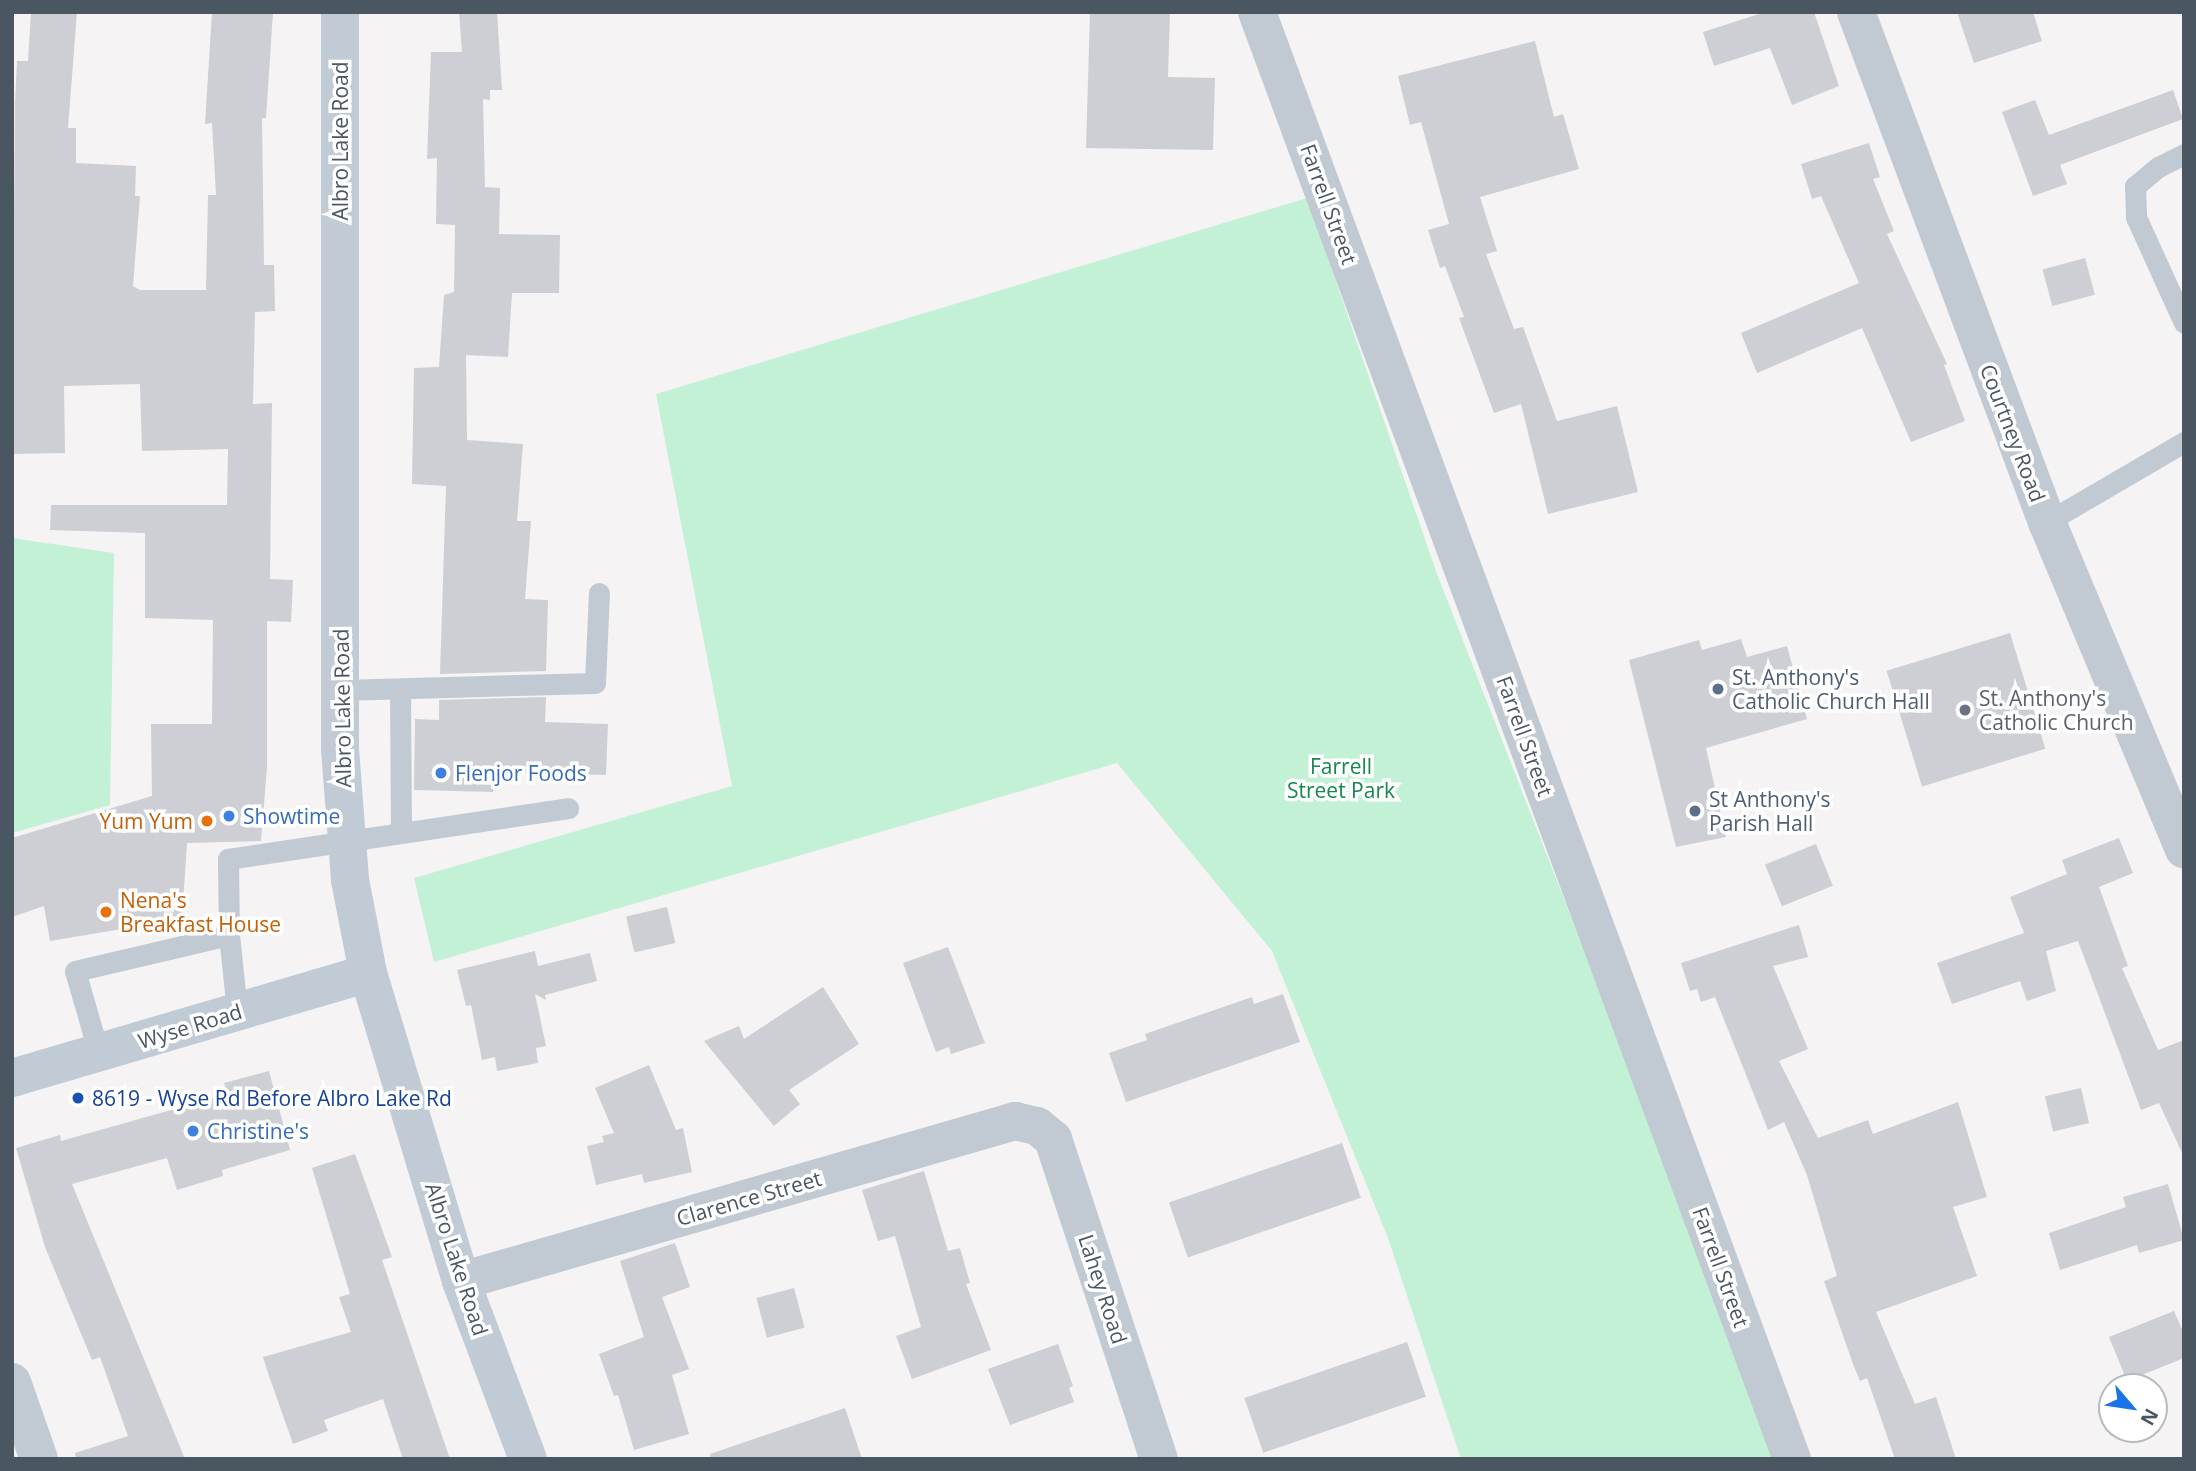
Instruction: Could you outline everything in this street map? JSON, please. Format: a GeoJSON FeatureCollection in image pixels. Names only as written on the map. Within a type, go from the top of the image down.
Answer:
{"type":"FeatureCollection","features":[{"type":"Feature","properties":{"kind":"main road","name":"Albro Lake Road"},"geometry":{"type":"LineString","coordinates":[[340,12],[341,690],[347,840],[368,973],[461,1281],[528,1459]]}},
{"type":"Feature","properties":{"kind":"main road","name":"Wyse Road"},"geometry":{"type":"LineString","coordinates":[[12,1078],[368,973]]}},
{"type":"Feature","properties":{"kind":"street","name":"Farrell Street"},"geometry":{"type":"LineString","coordinates":[[1257,12],[1792,1459]]}},
{"type":"Feature","properties":{"kind":"street","name":"Courtney Road"},"geometry":{"type":"LineString","coordinates":[[1856,12],[2048,522],[2184,849]]}},
{"type":"Feature","properties":{"kind":"street","name":"Clarence Street"},"geometry":{"type":"LineString","coordinates":[[461,1281],[1015,1121],[1037,1126]]}},
{"type":"Feature","properties":{"kind":"street","name":"Lahey Road"},"geometry":{"type":"LineString","coordinates":[[1037,1126],[1053,1139],[1159,1459]]}},
{"type":"Feature","properties":{"kind":"street"},"geometry":{"type":"LineString","coordinates":[[12,1382],[38,1459]]}},
{"type":"Feature","properties":{"kind":"lane"},"geometry":{"type":"LineString","coordinates":[[2184,154],[2158,167],[2136,186],[2136,217],[2184,323]]}},
{"type":"Feature","properties":{"kind":"lane"},"geometry":{"type":"LineString","coordinates":[[2048,522],[2184,442]]}},
{"type":"Feature","properties":{"kind":"lane"},"geometry":{"type":"LineString","coordinates":[[341,690],[595,683],[599,593]]}},
{"type":"Feature","properties":{"kind":"lane"},"geometry":{"type":"LineString","coordinates":[[400,689],[401,832]]}},
{"type":"Feature","properties":{"kind":"lane"},"geometry":{"type":"LineString","coordinates":[[237,1011],[229,935],[228,859],[568,808]]}},
{"type":"Feature","properties":{"kind":"lane"},"geometry":{"type":"LineString","coordinates":[[99,1054],[75,971],[229,935]]}},
{"type":"Feature","properties":{"kind":"green space","name":"Farrell Street Park"},"geometry":{"type":"Polygon","coordinates":[[[1307,198],[1437,574],[1783,1459],[1461,1459],[1388,1238],[1272,951],[1117,763],[434,962],[414,878],[732,786],[656,394],[1307,198]]]}},
{"type":"Feature","properties":{"kind":"green space"},"geometry":{"type":"Polygon","coordinates":[[[12,538],[114,553],[110,805],[12,833],[12,538]]]}},
{"type":"Feature","properties":{"kind":"building"},"geometry":{"type":"Polygon","coordinates":[[[31,12],[77,12],[68,128],[76,128],[76,163],[136,166],[135,196],[140,196],[133,286],[140,290],[206,290],[208,195],[216,195],[212,123],[205,124],[212,12],[273,12],[266,118],[262,118],[264,265],[274,265],[275,311],[255,312],[253,404],[272,403],[270,579],[293,580],[291,622],[267,621],[267,767],[261,841],[187,843],[182,919],[50,941],[44,906],[12,917],[12,838],[152,796],[151,724],[212,724],[213,620],[145,618],[145,533],[50,530],[51,505],[227,505],[228,449],[142,451],[140,384],[64,386],[65,453],[12,454],[15,103],[17,61],[28,61],[31,12]]]}},
{"type":"Feature","properties":{"kind":"building"},"geometry":{"type":"Polygon","coordinates":[[[459,12],[497,12],[502,90],[490,90],[490,100],[483,99],[485,187],[500,188],[499,234],[560,235],[559,293],[512,293],[508,357],[466,355],[467,440],[523,444],[517,521],[531,521],[525,599],[548,600],[546,671],[440,674],[446,486],[412,484],[414,368],[439,367],[444,295],[454,292],[455,225],[436,224],[437,158],[427,159],[431,52],[462,52],[459,12]]]}},
{"type":"Feature","properties":{"kind":"building"},"geometry":{"type":"Polygon","coordinates":[[[1090,12],[1170,12],[1168,77],[1215,78],[1213,150],[1086,148],[1090,12]]]}},
{"type":"Feature","properties":{"kind":"building"},"geometry":{"type":"Polygon","coordinates":[[[1765,12],[1814,12],[1839,86],[1792,105],[1770,48],[1714,66],[1703,32],[1765,12]]]}},
{"type":"Feature","properties":{"kind":"building"},"geometry":{"type":"Polygon","coordinates":[[[1957,12],[2033,12],[2042,41],[1974,63],[1957,12]]]}},
{"type":"Feature","properties":{"kind":"building"},"geometry":{"type":"Polygon","coordinates":[[[1535,41],[1554,117],[1563,114],[1579,169],[1480,197],[1497,251],[1486,254],[1514,329],[1523,327],[1557,421],[1617,406],[1638,492],[1548,514],[1521,404],[1494,413],[1459,318],[1464,317],[1445,266],[1440,268],[1428,230],[1449,224],[1421,122],[1410,125],[1398,76],[1535,41]]]}},
{"type":"Feature","properties":{"kind":"building"},"geometry":{"type":"Polygon","coordinates":[[[2173,90],[2183,119],[2060,165],[2067,184],[2033,196],[2002,112],[2035,100],[2049,135],[2173,90]]]}},
{"type":"Feature","properties":{"kind":"building"},"geometry":{"type":"Polygon","coordinates":[[[1869,143],[1880,177],[1873,179],[1894,231],[1887,234],[1947,364],[1944,365],[1965,421],[1911,442],[1862,328],[1757,373],[1741,333],[1859,283],[1821,196],[1812,199],[1801,164],[1869,143]]]}},
{"type":"Feature","properties":{"kind":"building"},"geometry":{"type":"Polygon","coordinates":[[[2085,258],[2095,295],[2052,306],[2042,269],[2085,258]]]}},
{"type":"Feature","properties":{"kind":"building","name":"St. Anthony's Catholic Church"},"geometry":{"type":"Polygon","coordinates":[[[2010,633],[2045,749],[1922,786],[1887,671],[2010,633]]]}},
{"type":"Feature","properties":{"kind":"building","name":"St. Anthony's Catholic Church Hall"},"geometry":{"type":"Polygon","coordinates":[[[1741,639],[1747,657],[1787,646],[1807,719],[1706,748],[1726,837],[1676,847],[1629,660],[1699,640],[1702,650],[1741,639]]]}},
{"type":"Feature","properties":{"kind":"building"},"geometry":{"type":"Polygon","coordinates":[[[546,697],[545,722],[608,724],[606,775],[494,772],[493,792],[414,790],[415,719],[439,720],[439,700],[546,697]]]}},
{"type":"Feature","properties":{"kind":"building"},"geometry":{"type":"Polygon","coordinates":[[[2119,838],[2133,873],[2099,887],[2128,966],[2122,968],[2158,1050],[2184,1040],[2184,1157],[2159,1103],[2141,1110],[2078,941],[2046,951],[2056,991],[2027,1001],[2020,981],[1952,1004],[1937,963],[2024,933],[2010,897],[2067,874],[2062,860],[2119,838]]]}},
{"type":"Feature","properties":{"kind":"building"},"geometry":{"type":"Polygon","coordinates":[[[1816,844],[1833,886],[1782,906],[1765,865],[1816,844]]]}},
{"type":"Feature","properties":{"kind":"building"},"geometry":{"type":"Polygon","coordinates":[[[667,907],[675,943],[634,952],[626,916],[667,907]]]}},
{"type":"Feature","properties":{"kind":"building"},"geometry":{"type":"Polygon","coordinates":[[[1799,925],[1808,957],[1773,966],[1808,1049],[1779,1061],[1818,1138],[1868,1120],[1873,1134],[1958,1102],[1987,1197],[1953,1207],[1977,1276],[1876,1312],[1915,1404],[1936,1397],[1956,1459],[1895,1459],[1867,1378],[1860,1381],[1824,1281],[1837,1276],[1807,1175],[1784,1122],[1768,1130],[1715,997],[1701,1002],[1697,989],[1690,991],[1681,963],[1799,925]]]}},
{"type":"Feature","properties":{"kind":"building"},"geometry":{"type":"Polygon","coordinates":[[[948,947],[985,1043],[951,1054],[949,1047],[936,1052],[903,963],[948,947]]]}},
{"type":"Feature","properties":{"kind":"building"},"geometry":{"type":"Polygon","coordinates":[[[535,951],[538,966],[590,953],[597,981],[545,995],[546,1000],[535,994],[546,1046],[536,1048],[538,1063],[497,1071],[495,1057],[482,1060],[471,1005],[466,1006],[457,970],[535,951]]]}},
{"type":"Feature","properties":{"kind":"building"},"geometry":{"type":"Polygon","coordinates":[[[823,987],[859,1044],[789,1090],[800,1104],[774,1126],[704,1041],[739,1026],[744,1039],[823,987]]]}},
{"type":"Feature","properties":{"kind":"building"},"geometry":{"type":"Polygon","coordinates":[[[1283,994],[1300,1042],[1126,1102],[1109,1053],[1147,1040],[1145,1034],[1252,997],[1254,1004],[1283,994]]]}},
{"type":"Feature","properties":{"kind":"building"},"geometry":{"type":"Polygon","coordinates":[[[649,1065],[676,1130],[683,1128],[692,1172],[644,1183],[642,1174],[596,1185],[587,1146],[604,1142],[602,1136],[614,1133],[595,1088],[649,1065]]]}},
{"type":"Feature","properties":{"kind":"building"},"geometry":{"type":"Polygon","coordinates":[[[269,1071],[290,1150],[222,1170],[223,1176],[177,1190],[167,1158],[72,1184],[185,1459],[76,1459],[75,1453],[128,1436],[100,1357],[92,1360],[45,1247],[16,1148],[60,1135],[61,1141],[228,1094],[224,1083],[269,1071]]]}},
{"type":"Feature","properties":{"kind":"building"},"geometry":{"type":"Polygon","coordinates":[[[2081,1088],[2089,1123],[2053,1131],[2045,1096],[2081,1088]]]}},
{"type":"Feature","properties":{"kind":"building"},"geometry":{"type":"Polygon","coordinates":[[[1342,1143],[1361,1198],[1188,1257],[1169,1203],[1342,1143]]]}},
{"type":"Feature","properties":{"kind":"building"},"geometry":{"type":"Polygon","coordinates":[[[355,1154],[392,1257],[382,1260],[450,1459],[403,1459],[383,1399],[324,1420],[328,1431],[293,1444],[263,1357],[351,1332],[339,1297],[350,1294],[312,1168],[355,1154]]]}},
{"type":"Feature","properties":{"kind":"building"},"geometry":{"type":"Polygon","coordinates":[[[924,1171],[948,1251],[960,1248],[970,1283],[966,1284],[991,1350],[912,1379],[896,1336],[921,1327],[895,1236],[878,1241],[862,1190],[924,1171]]]}},
{"type":"Feature","properties":{"kind":"building"},"geometry":{"type":"Polygon","coordinates":[[[2168,1184],[2184,1240],[2139,1253],[2137,1245],[2060,1270],[2049,1233],[2126,1207],[2123,1197],[2168,1184]]]}},
{"type":"Feature","properties":{"kind":"building"},"geometry":{"type":"Polygon","coordinates":[[[675,1243],[690,1287],[662,1297],[689,1369],[672,1375],[689,1434],[634,1450],[618,1395],[614,1396],[599,1354],[644,1337],[620,1261],[675,1243]]]}},
{"type":"Feature","properties":{"kind":"building"},"geometry":{"type":"Polygon","coordinates":[[[794,1288],[805,1328],[767,1338],[756,1298],[794,1288]]]}},
{"type":"Feature","properties":{"kind":"building"},"geometry":{"type":"Polygon","coordinates":[[[2174,1311],[2184,1334],[2184,1358],[2147,1373],[2124,1373],[2109,1337],[2174,1311]]]}},
{"type":"Feature","properties":{"kind":"building"},"geometry":{"type":"Polygon","coordinates":[[[1407,1342],[1426,1397],[1263,1453],[1244,1398],[1407,1342]]]}},
{"type":"Feature","properties":{"kind":"building"},"geometry":{"type":"Polygon","coordinates":[[[1058,1344],[1073,1386],[1069,1388],[1074,1402],[1010,1425],[988,1369],[1058,1344]]]}},
{"type":"Feature","properties":{"kind":"building"},"geometry":{"type":"Polygon","coordinates":[[[845,1408],[862,1459],[711,1459],[710,1454],[845,1408]]]}},
{"type":"Feature","properties":{"kind":"place","name":"St. Anthony's Catholic Church Hall"},"geometry":{"type":"Point","coordinates":[1718,689]}},
{"type":"Feature","properties":{"kind":"place","name":"St. Anthony's Catholic Church"},"geometry":{"type":"Point","coordinates":[1965,710]}},
{"type":"Feature","properties":{"kind":"place","name":"Flenjor Foods"},"geometry":{"type":"Point","coordinates":[441,773]}},
{"type":"Feature","properties":{"kind":"place","name":"St Anthony's Parish Hall"},"geometry":{"type":"Point","coordinates":[1695,811]}},
{"type":"Feature","properties":{"kind":"place","name":"Showtime"},"geometry":{"type":"Point","coordinates":[229,816]}},
{"type":"Feature","properties":{"kind":"place","name":"Yum Yum"},"geometry":{"type":"Point","coordinates":[207,821]}},
{"type":"Feature","properties":{"kind":"place","name":"Nena's Breakfast House"},"geometry":{"type":"Point","coordinates":[106,912]}},
{"type":"Feature","properties":{"kind":"place","name":"8619 - Wyse Rd Before Albro Lake Rd"},"geometry":{"type":"Point","coordinates":[78,1098]}},
{"type":"Feature","properties":{"kind":"place","name":"Christine's"},"geometry":{"type":"Point","coordinates":[193,1131]}}]}
